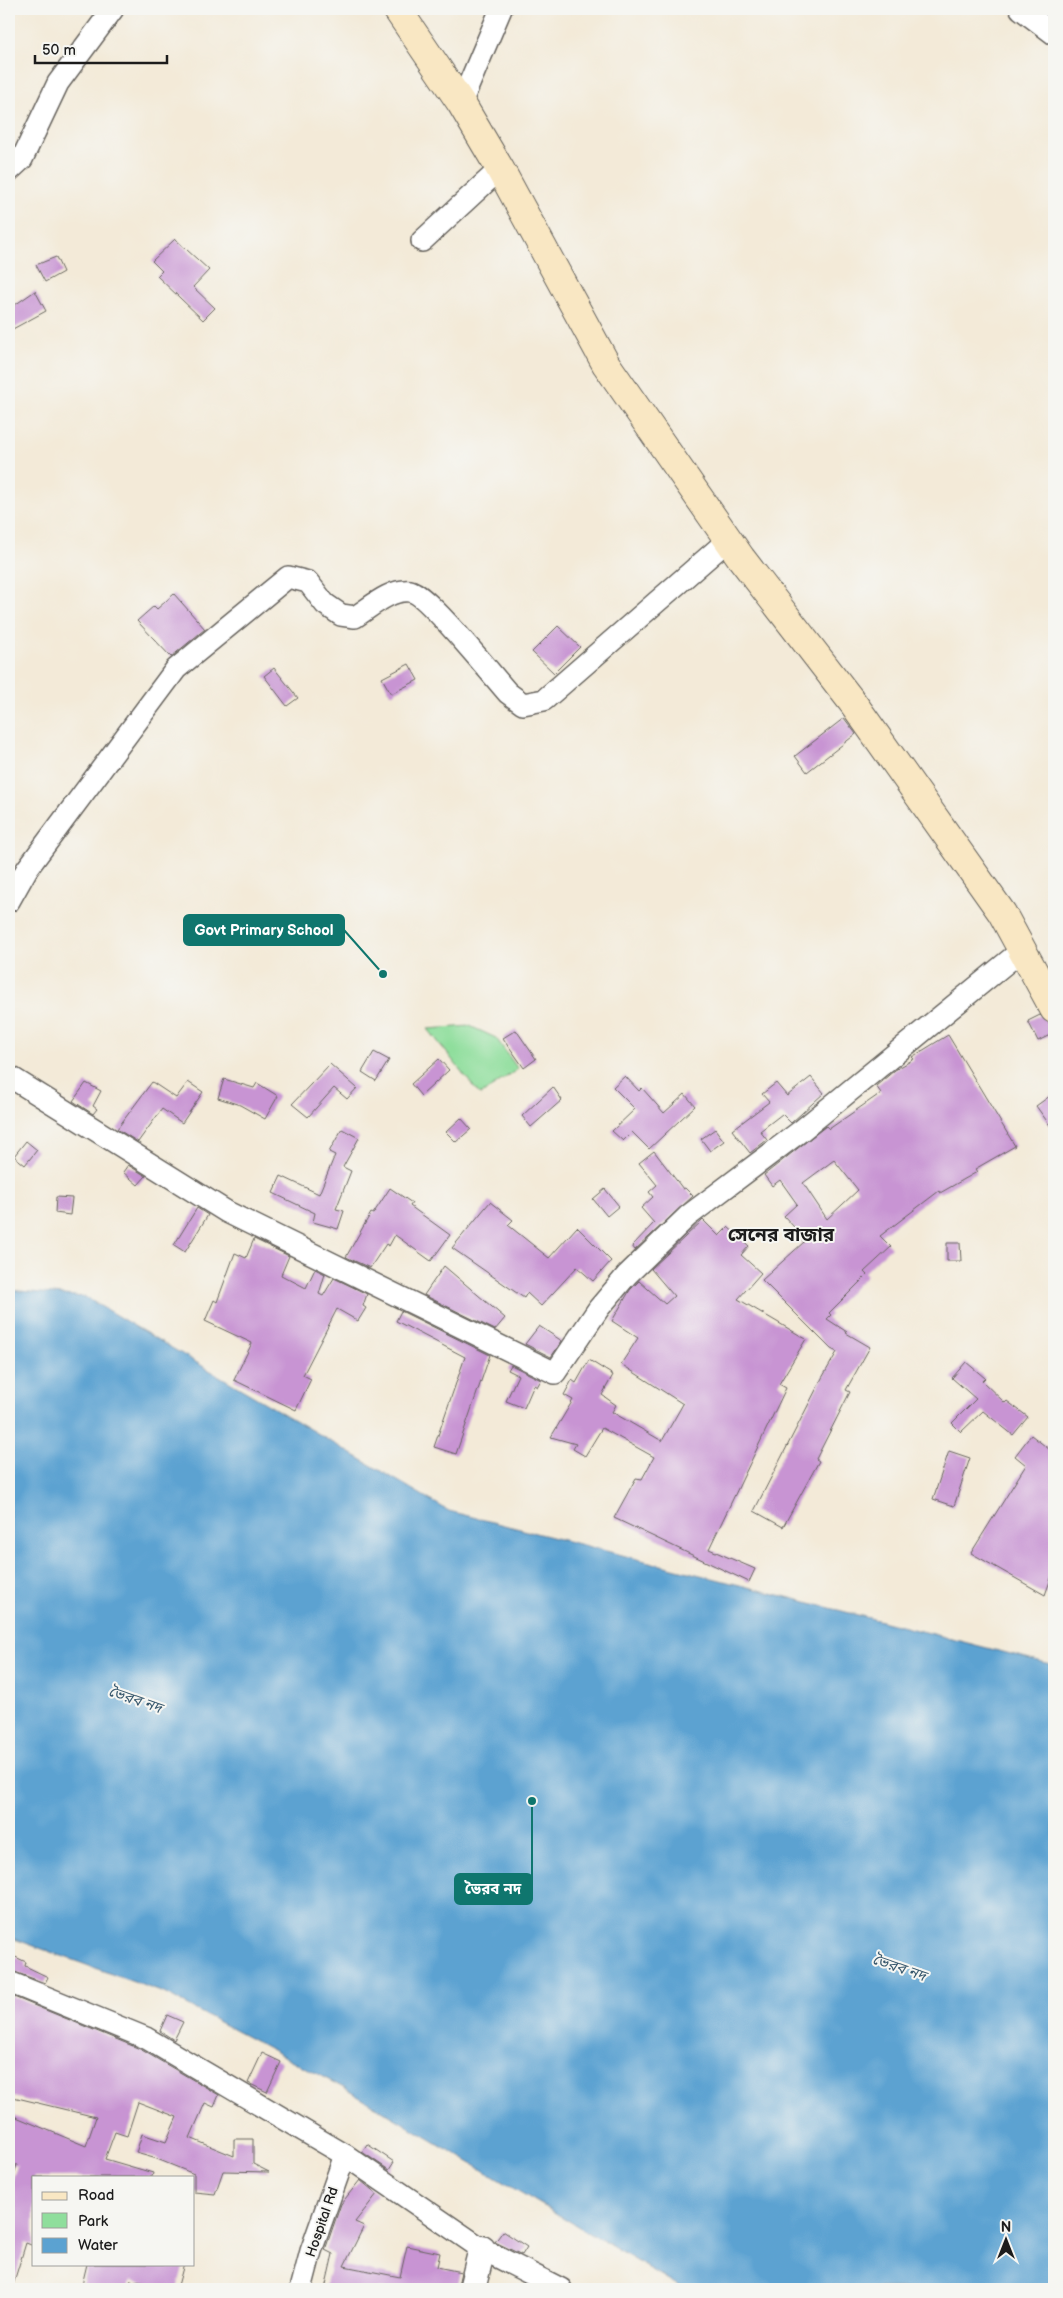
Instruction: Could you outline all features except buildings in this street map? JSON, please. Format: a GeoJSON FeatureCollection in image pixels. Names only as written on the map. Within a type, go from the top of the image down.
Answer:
{"type":"FeatureCollection","features":[{"type":"Feature","properties":{"kind":"main road"},"geometry":{"type":"LineString","coordinates":[[397,9],[461,103],[500,169],[606,364],[728,540],[853,703],[1002,913],[1054,1009]]}},
{"type":"Feature","properties":{"kind":"street"},"geometry":{"type":"LineString","coordinates":[[9,171],[22,159],[58,83],[113,9]]}},
{"type":"Feature","properties":{"kind":"street"},"geometry":{"type":"LineString","coordinates":[[461,103],[501,9]]}},
{"type":"Feature","properties":{"kind":"street"},"geometry":{"type":"LineString","coordinates":[[1021,9],[1054,34]]}},
{"type":"Feature","properties":{"kind":"street"},"geometry":{"type":"LineString","coordinates":[[422,241],[500,169]]}},
{"type":"Feature","properties":{"kind":"street"},"geometry":{"type":"LineString","coordinates":[[9,901],[26,869],[176,669],[288,577],[308,582],[325,604],[341,615],[355,617],[396,592],[412,591],[429,604],[508,693],[523,704],[544,700],[728,540]]}},
{"type":"Feature","properties":{"kind":"street"},"geometry":{"type":"LineString","coordinates":[[9,1076],[227,1212],[555,1373],[599,1308],[627,1275],[688,1216],[802,1130],[1022,950]]}},
{"type":"Feature","properties":{"kind":"street"},"geometry":{"type":"LineString","coordinates":[[9,1982],[146,2038],[345,2155],[482,2249],[561,2289]]}},
{"type":"Feature","properties":{"kind":"street","name":"Hospital Rd"},"geometry":{"type":"LineString","coordinates":[[301,2289],[311,2251],[345,2155]]}},
{"type":"Feature","properties":{"kind":"street"},"geometry":{"type":"LineString","coordinates":[[472,2289],[482,2249]]}},
{"type":"Feature","properties":{"kind":"green space"},"geometry":{"type":"Polygon","coordinates":[[[470,1026],[496,1038],[518,1069],[480,1095],[428,1029],[470,1026]]]}},
{"type":"Feature","properties":{"kind":"water","name":"ভৈরব নদ"},"geometry":{"type":"Polygon","coordinates":[[[9,1290],[85,1297],[449,1511],[1054,1665],[1054,2289],[684,2289],[342,2087],[164,1993],[9,1937],[9,1290]]]}},
{"type":"Feature","properties":{"kind":"place","name":"Govt Primary School"},"geometry":{"type":"Point","coordinates":[383,974]}},
{"type":"Feature","properties":{"kind":"place","name":"ভৈরব নদ"},"geometry":{"type":"Point","coordinates":[532,1801]}},
{"type":"Feature","properties":{"kind":"district","name":"সেনের বাজার"},"geometry":{"type":"Point","coordinates":[781,1235]}}]}
